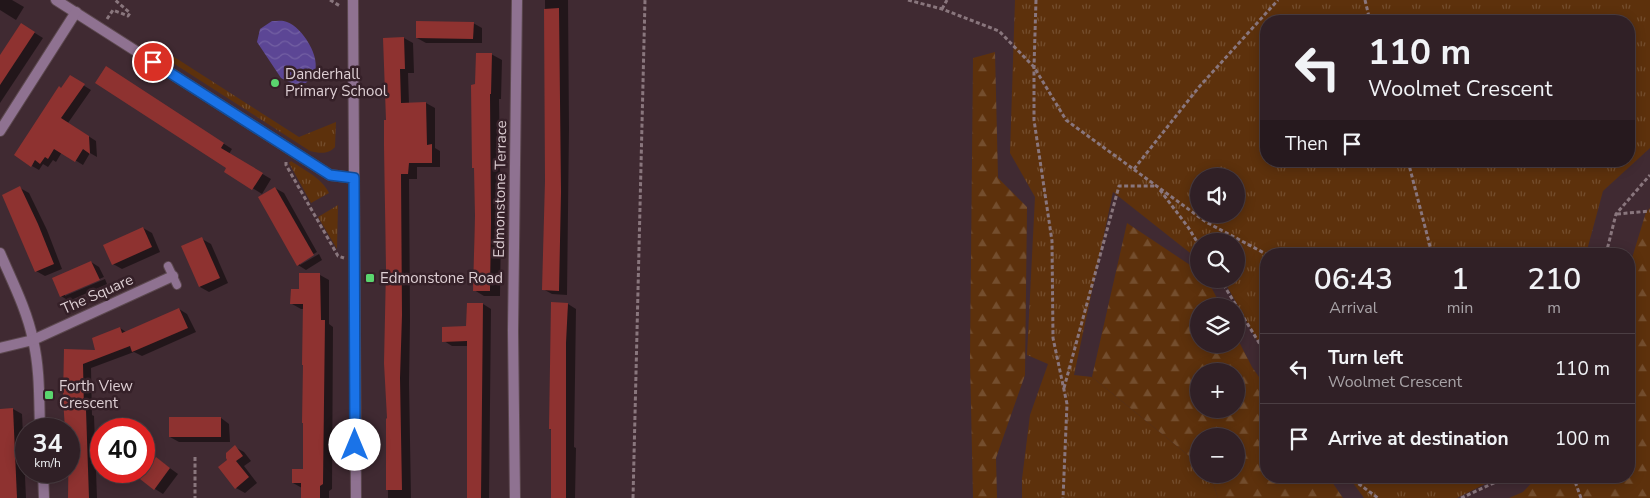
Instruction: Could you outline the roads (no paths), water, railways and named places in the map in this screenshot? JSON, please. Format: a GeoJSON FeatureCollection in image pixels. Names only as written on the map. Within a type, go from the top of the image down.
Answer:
{"type":"FeatureCollection","features":[{"type":"Feature","properties":{"kind":"street"},"geometry":{"type":"LineString","coordinates":[[56,0],[330,175],[354,178]]}},
{"type":"Feature","properties":{"kind":"street"},"geometry":{"type":"LineString","coordinates":[[353,0],[356,498]]}},
{"type":"Feature","properties":{"kind":"street","name":"Edmonstone Terrace"},"geometry":{"type":"LineString","coordinates":[[514,498],[513,331],[517,0]]}},
{"type":"Feature","properties":{"kind":"street"},"geometry":{"type":"LineString","coordinates":[[0,131],[76,12]]}},
{"type":"Feature","properties":{"kind":"street"},"geometry":{"type":"LineString","coordinates":[[0,253],[33,340],[39,418]]}},
{"type":"Feature","properties":{"kind":"street","name":"The Square"},"geometry":{"type":"LineString","coordinates":[[0,348],[33,340],[175,281]]}},
{"type":"Feature","properties":{"kind":"street"},"geometry":{"type":"LineString","coordinates":[[43,483],[44,498]]}},
{"type":"Feature","properties":{"kind":"lane","name":"The Square"},"geometry":{"type":"LineString","coordinates":[[168,266],[175,281]]}},
{"type":"Feature","properties":{"kind":"water"},"geometry":{"type":"Polygon","coordinates":[[[272,21],[284,21],[293,25],[309,44],[316,67],[314,74],[306,83],[293,84],[281,78],[257,42],[260,29],[272,21]]]}},
{"type":"Feature","properties":{"kind":"place","name":"Danderhall Primary School"},"geometry":{"type":"Point","coordinates":[275,83]}},
{"type":"Feature","properties":{"kind":"place","name":"Edmonstone Road"},"geometry":{"type":"Point","coordinates":[370,278]}},
{"type":"Feature","properties":{"kind":"place","name":"Forth View Crescent"},"geometry":{"type":"Point","coordinates":[49,395]}}]}
